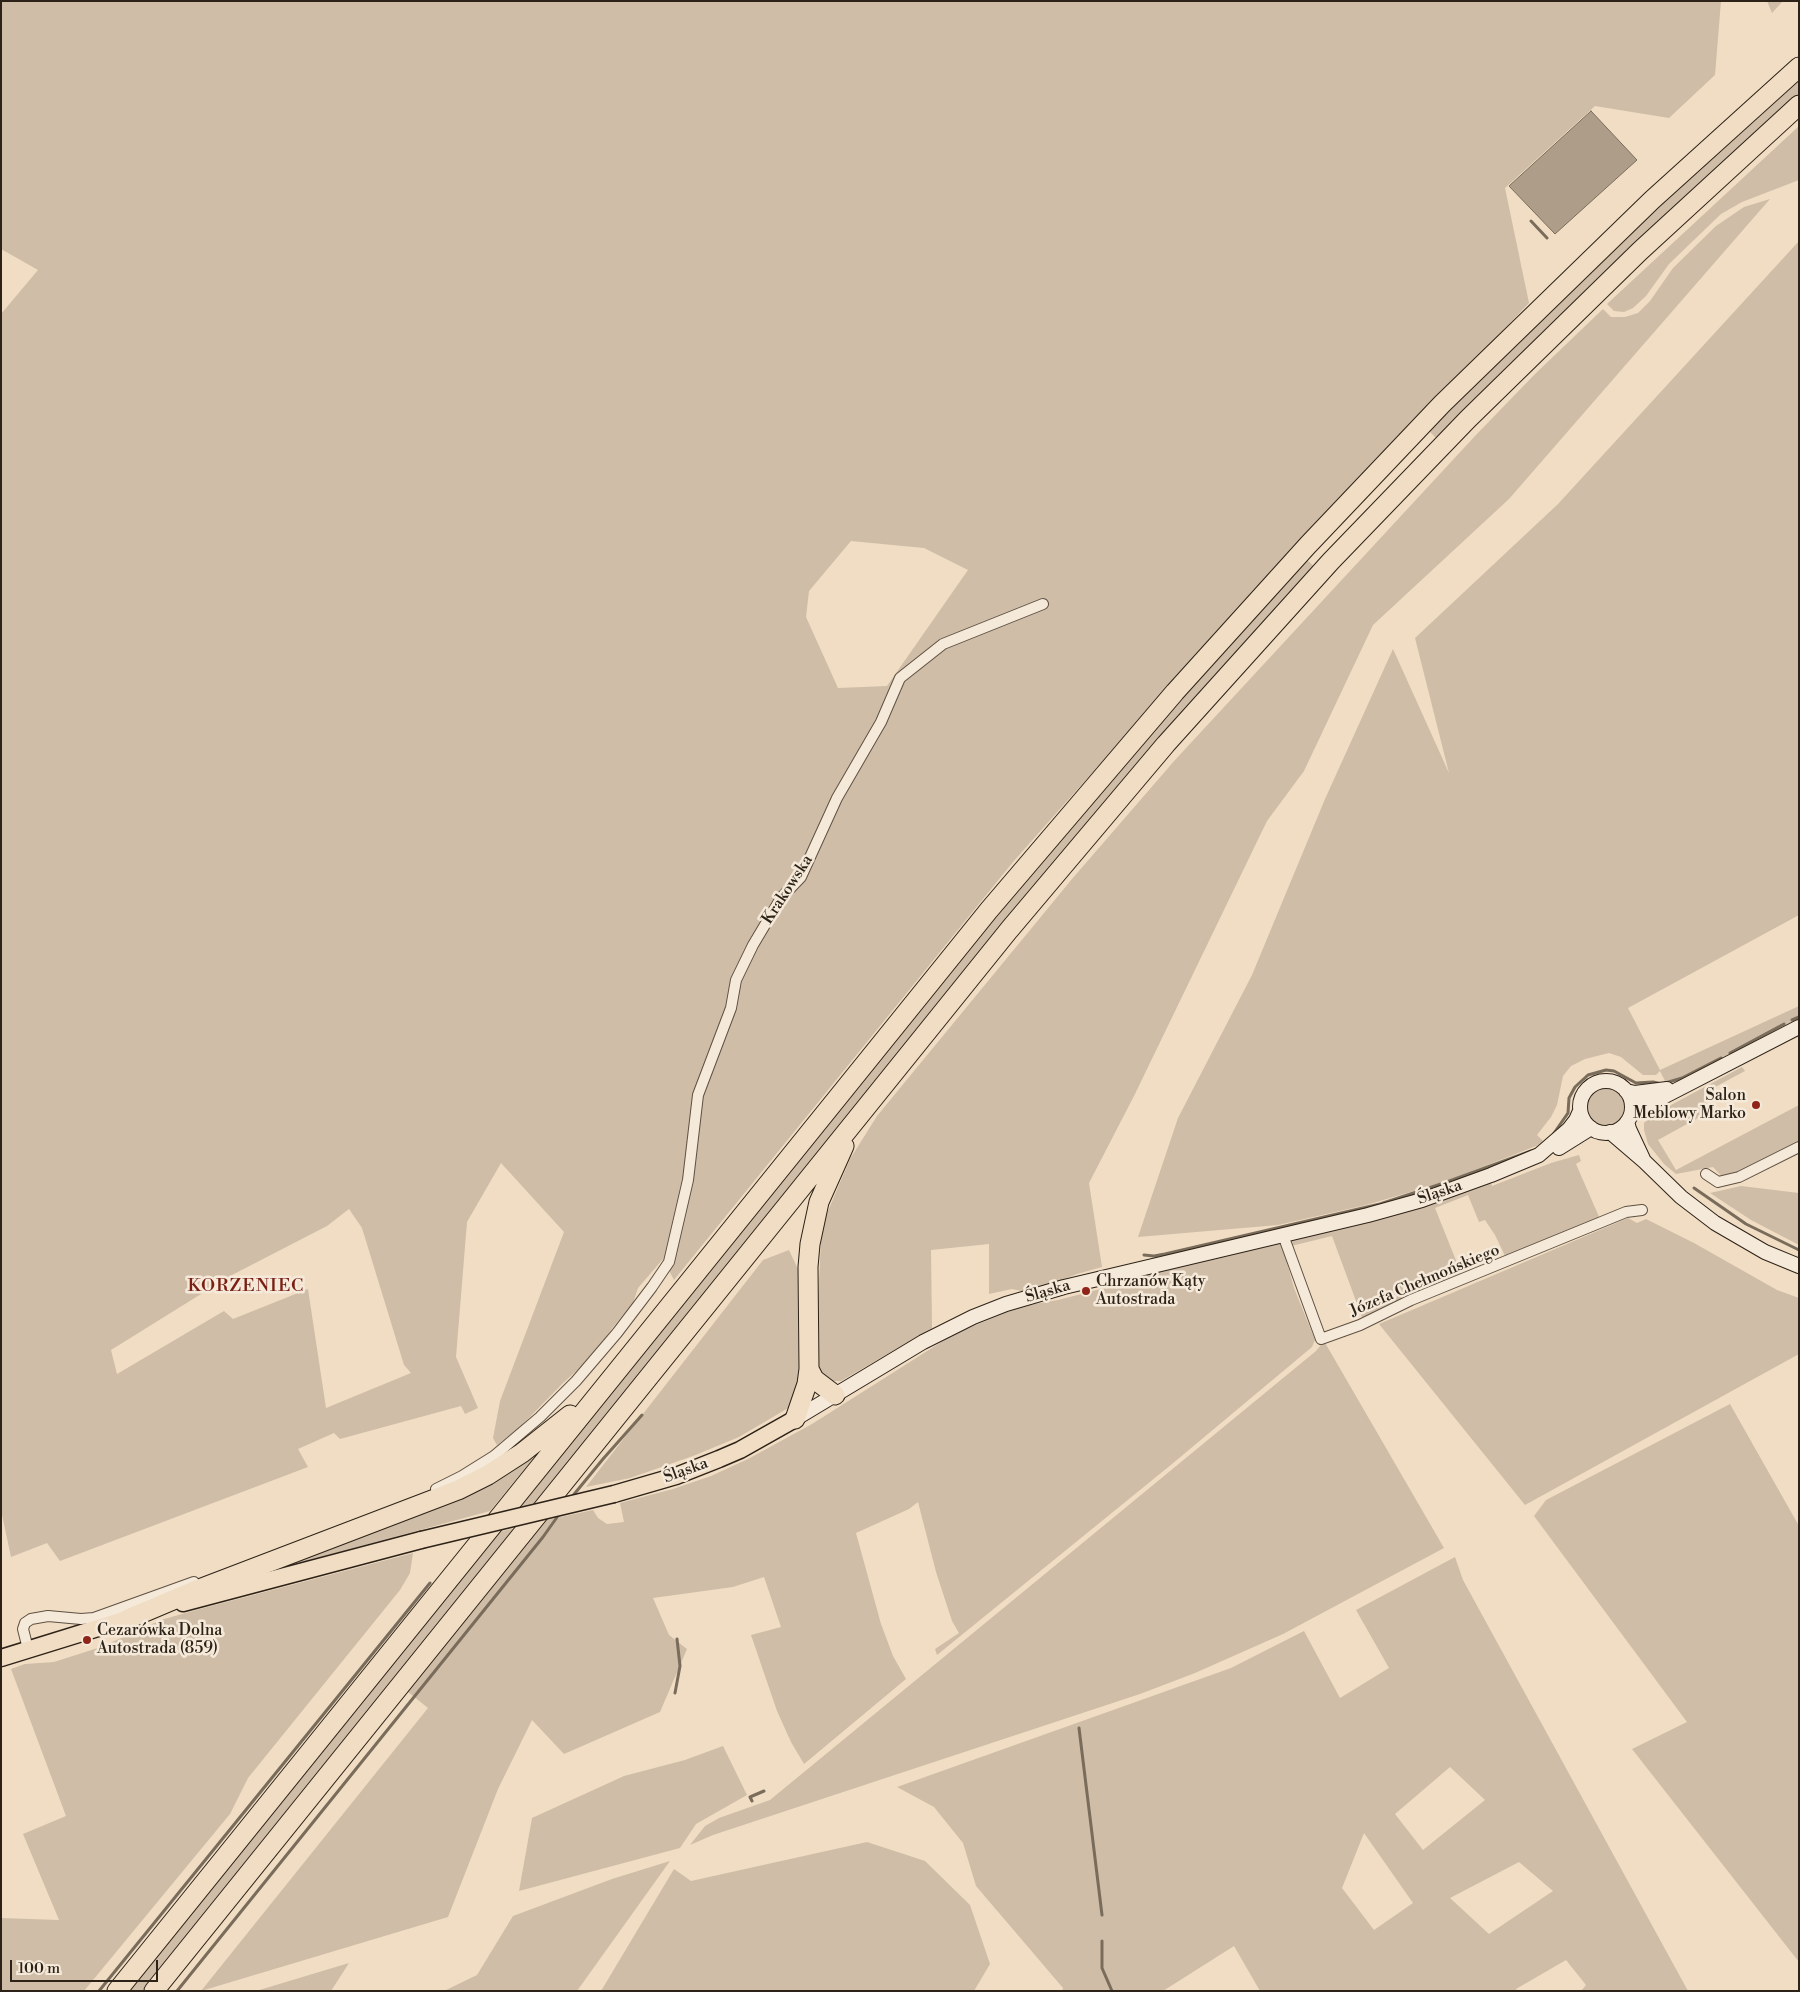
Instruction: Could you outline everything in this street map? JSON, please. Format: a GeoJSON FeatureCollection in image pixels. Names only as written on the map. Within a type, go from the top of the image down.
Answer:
{"type":"FeatureCollection","features":[{"type":"Feature","properties":{"kind":"highway"},"geometry":{"type":"LineString","coordinates":[[118,1991],[989,910],[1163,705],[1283,572],[1473,373],[1593,256],[1799,67]]}},
{"type":"Feature","properties":{"kind":"highway"},"geometry":{"type":"LineString","coordinates":[[154,1991],[1009,930],[1197,709],[1325,568],[1413,476],[1576,312],[1799,105]]}},
{"type":"Feature","properties":{"kind":"highway"},"geometry":{"type":"LineString","coordinates":[[795,1419],[807,1384],[809,1369],[808,1267],[814,1223],[826,1183],[856,1119]]}},
{"type":"Feature","properties":{"kind":"highway"},"geometry":{"type":"LineString","coordinates":[[809,1369],[814,1380],[835,1395]]}},
{"type":"Feature","properties":{"kind":"highway"},"geometry":{"type":"LineString","coordinates":[[128,1618],[458,1490],[500,1468],[533,1445],[612,1377]]}},
{"type":"Feature","properties":{"kind":"main road"},"geometry":{"type":"LineString","coordinates":[[1645,1162],[1628,1129],[1630,1116],[1630,1098],[1626,1091],[1621,1085],[1607,1081],[1592,1085],[1582,1096],[1580,1111],[1591,1128],[1597,1131],[1610,1132],[1616,1130],[1630,1116],[1678,1088],[1799,1026]]}},
{"type":"Feature","properties":{"kind":"main road"},"geometry":{"type":"LineString","coordinates":[[1626,1091],[1644,1093],[1678,1088]]}},
{"type":"Feature","properties":{"kind":"main road","name":"Śląska"},"geometry":{"type":"LineString","coordinates":[[128,1618],[421,1540],[614,1494],[676,1476],[740,1450],[940,1333],[972,1317],[1000,1306],[1064,1287],[1368,1215],[1422,1200],[1491,1175],[1539,1154],[1569,1130],[1580,1111]]}},
{"type":"Feature","properties":{"kind":"main road","name":"Śląska"},"geometry":{"type":"LineString","coordinates":[[1539,1154],[1549,1153],[1591,1128]]}},
{"type":"Feature","properties":{"kind":"main road"},"geometry":{"type":"LineString","coordinates":[[1610,1132],[1645,1162],[1681,1197],[1715,1223],[1766,1252],[1799,1266]]}},
{"type":"Feature","properties":{"kind":"main road"},"geometry":{"type":"LineString","coordinates":[[1,1658],[128,1618]]}},
{"type":"Feature","properties":{"kind":"street","name":"Krakowska"},"geometry":{"type":"LineString","coordinates":[[28,1649],[24,1629],[25,1623],[31,1618],[48,1616],[81,1619],[94,1618],[421,1496],[462,1476],[487,1461],[516,1438],[576,1381],[617,1333],[665,1268],[675,1242],[688,1180],[698,1095],[731,1008],[736,980],[753,945],[781,898],[801,877],[837,798],[881,722],[900,678],[943,644],[1043,604]]}},
{"type":"Feature","properties":{"kind":"street"},"geometry":{"type":"LineString","coordinates":[[1706,1174],[1718,1182],[1739,1177],[1799,1147]]}},
{"type":"Feature","properties":{"kind":"street","name":"Józefa Chełmońskiego"},"geometry":{"type":"LineString","coordinates":[[1283,1235],[1321,1339],[1360,1325],[1412,1300],[1626,1212],[1642,1210]]}},
{"type":"Feature","properties":{"kind":"shaded area"},"geometry":{"type":"Polygon","coordinates":[[[1,1],[1721,1],[1715,75],[1669,118],[1595,106],[1505,188],[1529,303],[1215,634],[1013,862],[674,1280],[663,1259],[638,1288],[633,1303],[613,1327],[595,1354],[563,1383],[520,1427],[497,1445],[493,1438],[500,1401],[564,1232],[501,1163],[467,1222],[456,1357],[478,1408],[465,1414],[461,1406],[340,1439],[334,1433],[298,1449],[308,1467],[60,1561],[47,1543],[11,1557],[1,1510],[1,314],[38,270],[1,249],[1,1]],[[851,541],[809,591],[806,617],[838,688],[887,686],[968,570],[924,548],[851,541]],[[349,1209],[327,1226],[230,1276],[111,1350],[117,1374],[224,1311],[233,1319],[308,1289],[326,1408],[411,1373],[404,1365],[362,1228],[349,1209]]]}},
{"type":"Feature","properties":{"kind":"shaded area"},"geometry":{"type":"Polygon","coordinates":[[[1767,1],[1783,1],[1772,13],[1767,1]]]}},
{"type":"Feature","properties":{"kind":"shaded area"},"geometry":{"type":"Polygon","coordinates":[[[1799,77],[1799,98],[1439,441],[1427,429],[1559,298],[1799,77]]]}},
{"type":"Feature","properties":{"kind":"shaded area"},"geometry":{"type":"Polygon","coordinates":[[[1591,111],[1637,160],[1555,234],[1509,186],[1591,111]]]}},
{"type":"Feature","properties":{"kind":"shaded area"},"geometry":{"type":"Polygon","coordinates":[[[1799,126],[1799,180],[1742,202],[1721,214],[1669,264],[1646,296],[1633,308],[1624,312],[1614,311],[1607,304],[1799,126]]]}},
{"type":"Feature","properties":{"kind":"shaded area"},"geometry":{"type":"Polygon","coordinates":[[[1770,199],[1509,499],[1373,625],[1304,771],[1267,821],[1134,1096],[1089,1183],[1102,1267],[1026,1292],[1012,1289],[989,1294],[989,1244],[931,1250],[932,1328],[841,1381],[828,1381],[818,1370],[817,1314],[822,1225],[850,1159],[877,1116],[1072,879],[1175,760],[1475,436],[1535,374],[1603,309],[1611,317],[1625,317],[1638,313],[1650,301],[1673,268],[1716,226],[1744,207],[1770,199]]]}},
{"type":"Feature","properties":{"kind":"shaded area"},"geometry":{"type":"Polygon","coordinates":[[[1799,241],[1799,915],[1628,1008],[1660,1070],[1799,1006],[1799,1020],[1733,1056],[1667,1085],[1660,1071],[1656,1075],[1643,1075],[1621,1057],[1609,1053],[1585,1059],[1571,1066],[1563,1076],[1557,1105],[1551,1117],[1537,1135],[1543,1141],[1536,1146],[1441,1183],[1366,1205],[1278,1225],[1138,1237],[1178,1118],[1252,975],[1325,799],[1393,649],[1449,773],[1415,638],[1558,504],[1799,241]]]}},
{"type":"Feature","properties":{"kind":"shaded area"},"geometry":{"type":"Polygon","coordinates":[[[1305,558],[1317,569],[541,1501],[515,1508],[1017,886],[1305,558]]]}},
{"type":"Feature","properties":{"kind":"shaded area"},"geometry":{"type":"Polygon","coordinates":[[[1742,1067],[1745,1071],[1704,1093],[1709,1112],[1658,1140],[1676,1170],[1799,1105],[1799,1144],[1724,1179],[1713,1167],[1676,1174],[1664,1164],[1648,1144],[1644,1123],[1663,1113],[1671,1105],[1742,1067]]]}},
{"type":"Feature","properties":{"kind":"shaded area"},"geometry":{"type":"Polygon","coordinates":[[[1603,1075],[1615,1077],[1630,1086],[1610,1078],[1593,1080],[1586,1084],[1579,1094],[1576,1108],[1572,1114],[1575,1098],[1582,1085],[1588,1080],[1603,1075]]]}},
{"type":"Feature","properties":{"kind":"shaded area"},"geometry":{"type":"Polygon","coordinates":[[[1605,1088],[1618,1094],[1624,1107],[1618,1120],[1605,1126],[1592,1120],[1586,1107],[1592,1094],[1605,1088]]]}},
{"type":"Feature","properties":{"kind":"shaded area"},"geometry":{"type":"Polygon","coordinates":[[[1579,1155],[1581,1161],[1576,1164],[1600,1219],[1507,1260],[1495,1235],[1485,1220],[1479,1222],[1468,1195],[1435,1208],[1463,1278],[1363,1320],[1332,1236],[1291,1246],[1290,1239],[1490,1181],[1492,1186],[1551,1163],[1579,1155]]]}},
{"type":"Feature","properties":{"kind":"shaded area"},"geometry":{"type":"Polygon","coordinates":[[[1741,1186],[1799,1193],[1799,1245],[1751,1220],[1710,1193],[1741,1186]]]}},
{"type":"Feature","properties":{"kind":"shaded area"},"geometry":{"type":"Polygon","coordinates":[[[1628,1218],[1637,1223],[1646,1219],[1694,1243],[1777,1290],[1799,1298],[1799,1354],[1525,1505],[1379,1324],[1628,1218]]]}},
{"type":"Feature","properties":{"kind":"shaded area"},"geometry":{"type":"Polygon","coordinates":[[[1281,1241],[1294,1288],[1315,1340],[1312,1347],[1172,1464],[937,1655],[935,1649],[959,1633],[952,1621],[936,1572],[918,1502],[909,1509],[856,1533],[881,1624],[893,1656],[906,1679],[804,1764],[791,1742],[777,1711],[751,1635],[781,1627],[764,1577],[733,1587],[653,1598],[669,1635],[687,1649],[660,1712],[564,1754],[532,1720],[498,1789],[448,1917],[201,1991],[428,1708],[408,1692],[547,1520],[593,1510],[598,1518],[607,1524],[624,1522],[620,1503],[673,1489],[711,1476],[748,1459],[812,1424],[954,1334],[1022,1306],[1058,1300],[1116,1285],[1136,1275],[1281,1241]]]}},
{"type":"Feature","properties":{"kind":"shaded area"},"geometry":{"type":"Polygon","coordinates":[[[789,1250],[803,1280],[803,1375],[790,1407],[739,1437],[693,1456],[630,1478],[586,1487],[763,1260],[789,1250]]]}},
{"type":"Feature","properties":{"kind":"shaded area"},"geometry":{"type":"Polygon","coordinates":[[[1324,1341],[1444,1548],[1283,1634],[1195,1673],[1140,1694],[713,1835],[690,1845],[705,1826],[719,1818],[770,1800],[1316,1351],[1324,1341]]]}},
{"type":"Feature","properties":{"kind":"shaded area"},"geometry":{"type":"Polygon","coordinates":[[[1730,1404],[1799,1526],[1799,1962],[1632,1749],[1687,1722],[1534,1516],[1546,1500],[1730,1404]]]}},
{"type":"Feature","properties":{"kind":"shaded area"},"geometry":{"type":"Polygon","coordinates":[[[545,1444],[490,1511],[269,1571],[545,1444]]]}},
{"type":"Feature","properties":{"kind":"shaded area"},"geometry":{"type":"Polygon","coordinates":[[[520,1527],[146,1991],[127,1991],[494,1533],[520,1527]]]}},
{"type":"Feature","properties":{"kind":"shaded area"},"geometry":{"type":"Polygon","coordinates":[[[413,1553],[410,1573],[400,1590],[248,1778],[230,1814],[84,1991],[1,1991],[1,1918],[59,1920],[23,1834],[66,1816],[11,1669],[25,1664],[54,1662],[101,1647],[161,1620],[413,1553]]]}},
{"type":"Feature","properties":{"kind":"shaded area"},"geometry":{"type":"Polygon","coordinates":[[[1455,1557],[1463,1580],[1688,1991],[1581,1991],[1586,1985],[1566,1960],[1516,1989],[1517,1991],[1260,1991],[1234,1946],[1163,1991],[1062,1991],[1063,1988],[976,1886],[963,1843],[934,1807],[897,1787],[1231,1668],[1304,1631],[1340,1698],[1389,1668],[1356,1610],[1455,1557]],[[1450,1767],[1395,1814],[1423,1850],[1485,1800],[1450,1767]],[[1364,1833],[1342,1888],[1374,1930],[1413,1903],[1364,1833]],[[1519,1862],[1450,1898],[1489,1934],[1553,1891],[1519,1862]]]}},
{"type":"Feature","properties":{"kind":"shaded area"},"geometry":{"type":"Polygon","coordinates":[[[723,1746],[747,1795],[696,1824],[680,1848],[519,1891],[532,1818],[624,1776],[685,1760],[723,1746]]]}},
{"type":"Feature","properties":{"kind":"shaded area"},"geometry":{"type":"Polygon","coordinates":[[[867,1842],[925,1861],[970,1905],[990,1964],[974,1991],[601,1991],[674,1869],[691,1881],[867,1842]]]}},
{"type":"Feature","properties":{"kind":"shaded area"},"geometry":{"type":"Polygon","coordinates":[[[670,1861],[577,1991],[444,1991],[477,1975],[513,1916],[612,1879],[670,1861]]]}},
{"type":"Feature","properties":{"kind":"shaded area"},"geometry":{"type":"Polygon","coordinates":[[[349,1963],[331,1991],[256,1991],[349,1963]]]}},
{"type":"Feature","properties":{"kind":"waterway"},"geometry":{"type":"LineString","coordinates":[[1531,221],[1547,238]]}},
{"type":"Feature","properties":{"kind":"waterway"},"geometry":{"type":"LineString","coordinates":[[1792,1020],[1799,1017]]}},
{"type":"Feature","properties":{"kind":"waterway"},"geometry":{"type":"LineString","coordinates":[[1730,1053],[1784,1024]]}},
{"type":"Feature","properties":{"kind":"waterway"},"geometry":{"type":"LineString","coordinates":[[1552,1136],[1568,1113],[1569,1098],[1575,1087],[1588,1075],[1606,1070],[1614,1071],[1636,1083],[1653,1082],[1662,1084],[1682,1078],[1721,1058]]}},
{"type":"Feature","properties":{"kind":"waterway"},"geometry":{"type":"LineString","coordinates":[[1144,1255],[1165,1254],[1380,1204],[1531,1151]]}},
{"type":"Feature","properties":{"kind":"waterway"},"geometry":{"type":"LineString","coordinates":[[1694,1188],[1746,1224],[1799,1250]]}},
{"type":"Feature","properties":{"kind":"waterway"},"geometry":{"type":"LineString","coordinates":[[571,1498],[642,1415]]}},
{"type":"Feature","properties":{"kind":"waterway"},"geometry":{"type":"LineString","coordinates":[[177,1991],[543,1537],[560,1513]]}},
{"type":"Feature","properties":{"kind":"waterway"},"geometry":{"type":"LineString","coordinates":[[99,1991],[430,1583]]}},
{"type":"Feature","properties":{"kind":"waterway"},"geometry":{"type":"LineString","coordinates":[[675,1693],[680,1666],[677,1639]]}},
{"type":"Feature","properties":{"kind":"waterway"},"geometry":{"type":"LineString","coordinates":[[1079,1728],[1102,1915]]}},
{"type":"Feature","properties":{"kind":"waterway"},"geometry":{"type":"LineString","coordinates":[[752,1801],[750,1797],[764,1791]]}},
{"type":"Feature","properties":{"kind":"waterway"},"geometry":{"type":"LineString","coordinates":[[1102,1941],[1102,1968],[1112,1991]]}},
{"type":"Feature","properties":{"kind":"place","name":"Salon Meblowy Marko"},"geometry":{"type":"Point","coordinates":[1756,1105]}},
{"type":"Feature","properties":{"kind":"place","name":"Chrzanów Kąty Autostrada"},"geometry":{"type":"Point","coordinates":[1086,1291]}},
{"type":"Feature","properties":{"kind":"place","name":"Cezarówka Dolna Autostrada (859)"},"geometry":{"type":"Point","coordinates":[87,1640]}},
{"type":"Feature","properties":{"kind":"district","name":"KORZENIEC"},"geometry":{"type":"Point","coordinates":[246,1287]}}]}
